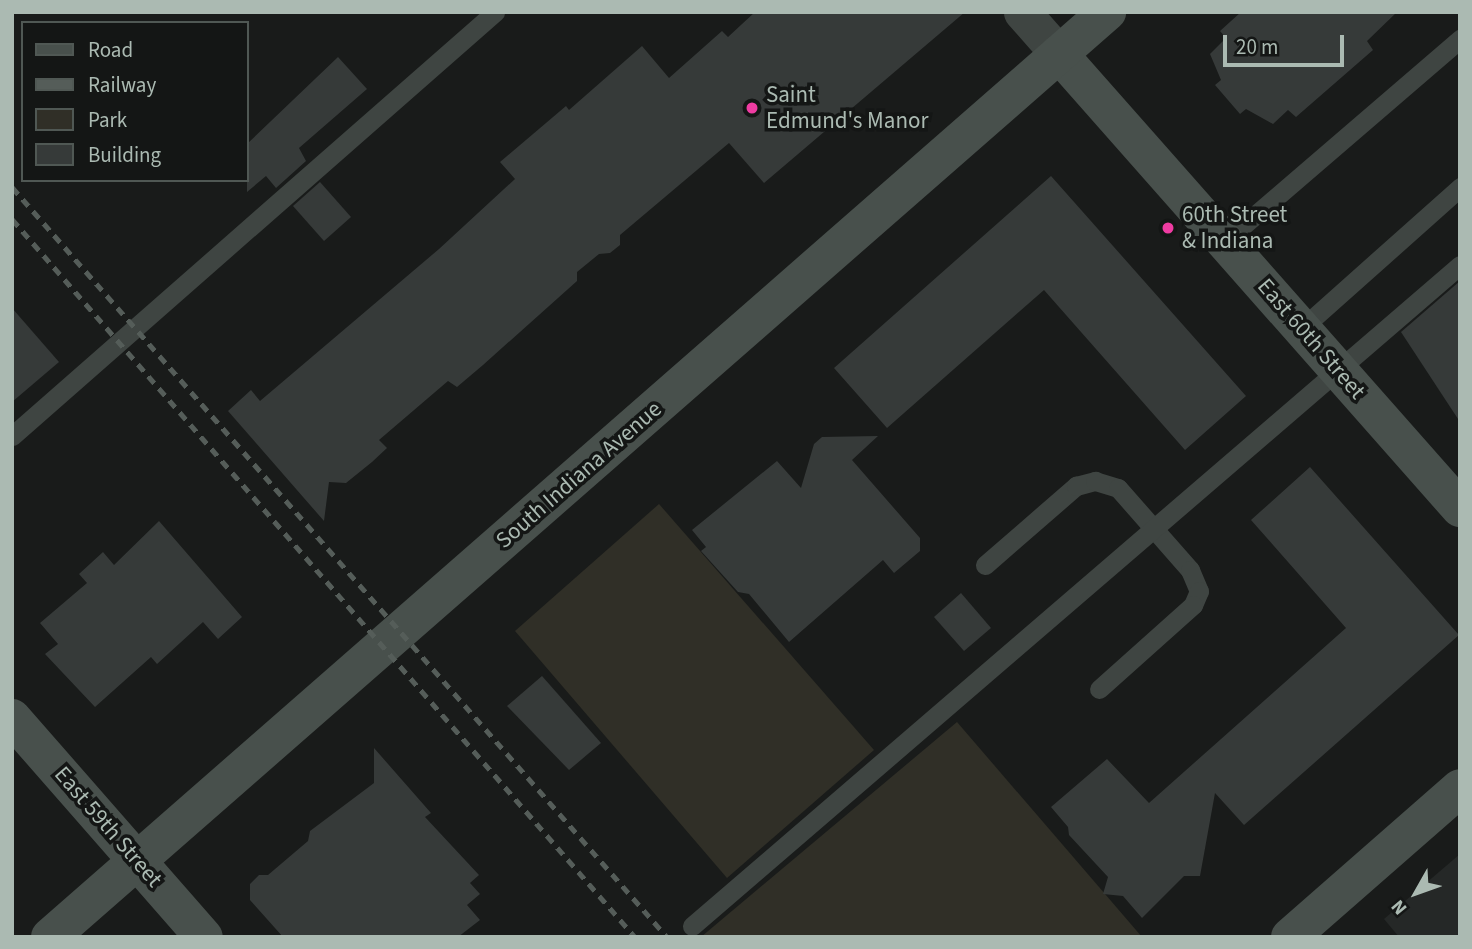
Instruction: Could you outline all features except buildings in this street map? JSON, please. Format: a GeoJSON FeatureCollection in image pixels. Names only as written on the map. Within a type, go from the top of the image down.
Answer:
{"type":"FeatureCollection","features":[{"type":"Feature","properties":{"kind":"street","name":"East 60th Street"},"geometry":{"type":"LineString","coordinates":[[1022,12],[1460,508]]}},
{"type":"Feature","properties":{"kind":"street","name":"South Indiana Avenue"},"geometry":{"type":"LineString","coordinates":[[50,937],[1107,12]]}},
{"type":"Feature","properties":{"kind":"street","name":"East 59th Street"},"geometry":{"type":"LineString","coordinates":[[12,718],[204,937]]}},
{"type":"Feature","properties":{"kind":"street"},"geometry":{"type":"LineString","coordinates":[[1290,937],[1460,788]]}},
{"type":"Feature","properties":{"kind":"lane"},"geometry":{"type":"LineString","coordinates":[[12,436],[495,12]]}},
{"type":"Feature","properties":{"kind":"lane"},"geometry":{"type":"LineString","coordinates":[[1225,241],[1460,39]]}},
{"type":"Feature","properties":{"kind":"lane"},"geometry":{"type":"LineString","coordinates":[[1302,328],[1460,187]]}},
{"type":"Feature","properties":{"kind":"lane"},"geometry":{"type":"LineString","coordinates":[[692,926],[1152,526],[1460,265]]}},
{"type":"Feature","properties":{"kind":"lane"},"geometry":{"type":"LineString","coordinates":[[985,565],[1076,486],[1095,481],[1118,488],[1190,570],[1199,591],[1193,605],[1099,690]]}},
{"type":"Feature","properties":{"kind":"shaded area"},"geometry":{"type":"Polygon","coordinates":[[[1460,854],[1460,937],[1399,937],[1384,919],[1460,854]]]}},
{"type":"Feature","properties":{"kind":"green space"},"geometry":{"type":"Polygon","coordinates":[[[659,504],[874,750],[727,878],[515,631],[659,504]]]}},
{"type":"Feature","properties":{"kind":"green space"},"geometry":{"type":"Polygon","coordinates":[[[957,722],[1142,937],[701,937],[957,722]]]}},
{"type":"Feature","properties":{"kind":"railway"},"geometry":{"type":"LineString","coordinates":[[12,187],[667,937]]}},
{"type":"Feature","properties":{"kind":"railway"},"geometry":{"type":"LineString","coordinates":[[12,219],[635,937]]}},
{"type":"Feature","properties":{"kind":"place","name":"Saint Edmund's Manor"},"geometry":{"type":"Point","coordinates":[752,108]}},
{"type":"Feature","properties":{"kind":"place","name":"60th Street & Indiana"},"geometry":{"type":"Point","coordinates":[1168,228]}}]}
